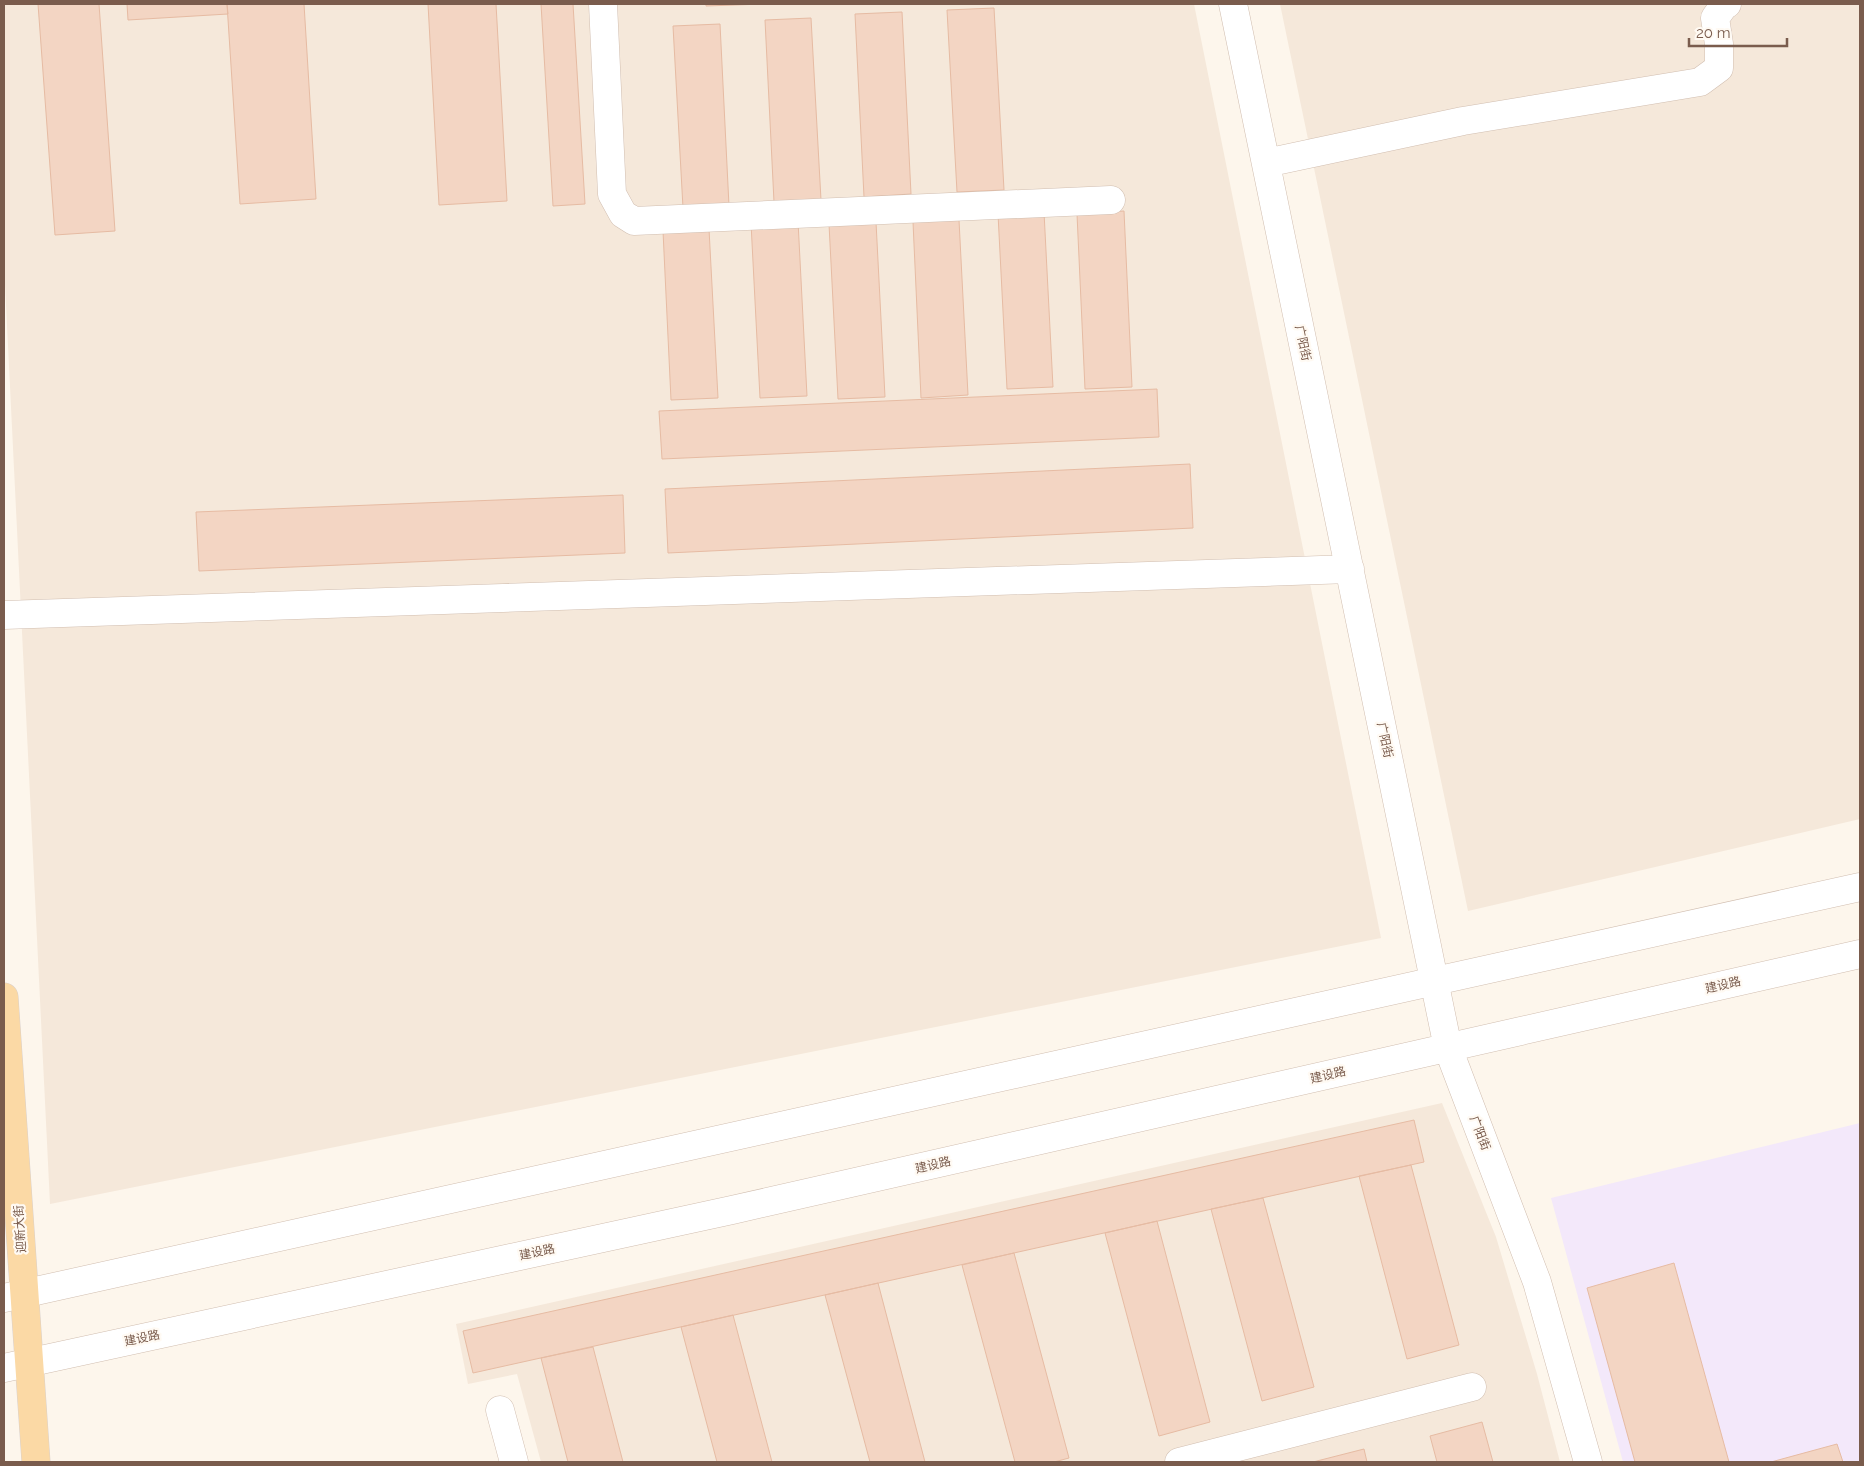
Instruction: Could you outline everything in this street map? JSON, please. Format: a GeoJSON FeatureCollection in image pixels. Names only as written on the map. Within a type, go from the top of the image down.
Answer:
{"type":"FeatureCollection","features":[{"type":"Feature","properties":{"kind":"main road","name":"迎新大街"},"geometry":{"type":"LineString","coordinates":[[4,997],[16,1365],[36,1462]]}},
{"type":"Feature","properties":{"kind":"street"},"geometry":{"type":"LineString","coordinates":[[603,4],[612,194],[623,214],[634,221],[1111,200]]}},
{"type":"Feature","properties":{"kind":"street","name":"广阳街"},"geometry":{"type":"LineString","coordinates":[[1233,4],[1448,1048],[1537,1282],[1588,1462]]}},
{"type":"Feature","properties":{"kind":"street"},"geometry":{"type":"LineString","coordinates":[[1266,163],[1463,121],[1700,82],[1719,68],[1719,44],[1715,18],[1725,4],[1727,4]]}},
{"type":"Feature","properties":{"kind":"street"},"geometry":{"type":"LineString","coordinates":[[4,615],[1350,569]]}},
{"type":"Feature","properties":{"kind":"street"},"geometry":{"type":"LineString","coordinates":[[14,1295],[1860,887]]}},
{"type":"Feature","properties":{"kind":"street","name":"建设路"},"geometry":{"type":"LineString","coordinates":[[16,1365],[741,1208],[1860,954]]}},
{"type":"Feature","properties":{"kind":"street"},"geometry":{"type":"LineString","coordinates":[[1179,1462],[1472,1387]]}},
{"type":"Feature","properties":{"kind":"street"},"geometry":{"type":"LineString","coordinates":[[500,1410],[514,1462]]}},
{"type":"Feature","properties":{"kind":"shaded area"},"geometry":{"type":"Polygon","coordinates":[[[4,4],[1194,4],[1381,938],[50,1204],[4,264],[4,4]]]}},
{"type":"Feature","properties":{"kind":"shaded area"},"geometry":{"type":"Polygon","coordinates":[[[1280,4],[1860,4],[1860,819],[1468,911],[1280,4]]]}},
{"type":"Feature","properties":{"kind":"shaded area"},"geometry":{"type":"Polygon","coordinates":[[[1442,1103],[1496,1237],[1537,1374],[1560,1462],[541,1462],[517,1374],[468,1384],[456,1324],[1442,1103]]]}},
{"type":"Feature","properties":{"kind":"shaded area"},"geometry":{"type":"Polygon","coordinates":[[[1860,1123],[1860,1462],[1623,1462],[1551,1198],[1860,1123]]]}},
{"type":"Feature","properties":{"kind":"building"},"geometry":{"type":"Polygon","coordinates":[[[38,4],[99,4],[115,231],[55,235],[38,4]]]}},
{"type":"Feature","properties":{"kind":"building"},"geometry":{"type":"Polygon","coordinates":[[[127,4],[227,4],[228,14],[128,20],[127,4]]]}},
{"type":"Feature","properties":{"kind":"building"},"geometry":{"type":"Polygon","coordinates":[[[227,4],[304,4],[316,199],[240,204],[227,4]]]}},
{"type":"Feature","properties":{"kind":"building"},"geometry":{"type":"Polygon","coordinates":[[[428,4],[496,4],[507,201],[439,205],[428,4]]]}},
{"type":"Feature","properties":{"kind":"building"},"geometry":{"type":"Polygon","coordinates":[[[541,4],[573,4],[585,204],[553,206],[541,4]]]}},
{"type":"Feature","properties":{"kind":"building"},"geometry":{"type":"Polygon","coordinates":[[[706,4],[763,4],[706,6],[706,4]]]}},
{"type":"Feature","properties":{"kind":"building"},"geometry":{"type":"Polygon","coordinates":[[[994,8],[1004,190],[957,192],[947,10],[994,8]]]}},
{"type":"Feature","properties":{"kind":"building"},"geometry":{"type":"Polygon","coordinates":[[[902,12],[911,194],[864,197],[855,14],[902,12]]]}},
{"type":"Feature","properties":{"kind":"building"},"geometry":{"type":"Polygon","coordinates":[[[811,18],[821,200],[774,202],[765,20],[811,18]]]}},
{"type":"Feature","properties":{"kind":"building"},"geometry":{"type":"Polygon","coordinates":[[[720,24],[729,206],[683,208],[673,26],[720,24]]]}},
{"type":"Feature","properties":{"kind":"building"},"geometry":{"type":"Polygon","coordinates":[[[1124,211],[1132,387],[1085,389],[1077,214],[1124,211]]]}},
{"type":"Feature","properties":{"kind":"building"},"geometry":{"type":"Polygon","coordinates":[[[1044,212],[1053,387],[1007,389],[998,214],[1044,212]]]}},
{"type":"Feature","properties":{"kind":"building"},"geometry":{"type":"Polygon","coordinates":[[[959,220],[968,395],[921,398],[913,222],[959,220]]]}},
{"type":"Feature","properties":{"kind":"building"},"geometry":{"type":"Polygon","coordinates":[[[798,221],[807,396],[760,398],[751,223],[798,221]]]}},
{"type":"Feature","properties":{"kind":"building"},"geometry":{"type":"Polygon","coordinates":[[[876,222],[885,397],[838,399],[829,224],[876,222]]]}},
{"type":"Feature","properties":{"kind":"building"},"geometry":{"type":"Polygon","coordinates":[[[709,229],[718,398],[671,400],[663,231],[709,229]]]}},
{"type":"Feature","properties":{"kind":"building"},"geometry":{"type":"Polygon","coordinates":[[[1157,389],[1159,437],[662,459],[659,411],[1157,389]]]}},
{"type":"Feature","properties":{"kind":"building"},"geometry":{"type":"Polygon","coordinates":[[[1190,464],[1193,528],[668,553],[665,489],[1190,464]]]}},
{"type":"Feature","properties":{"kind":"building"},"geometry":{"type":"Polygon","coordinates":[[[623,495],[625,553],[199,571],[196,512],[623,495]]]}},
{"type":"Feature","properties":{"kind":"building"},"geometry":{"type":"Polygon","coordinates":[[[1414,1120],[1424,1162],[473,1373],[463,1331],[1414,1120]]]}},
{"type":"Feature","properties":{"kind":"building"},"geometry":{"type":"Polygon","coordinates":[[[1411,1165],[1459,1345],[1407,1359],[1359,1176],[1411,1165]]]}},
{"type":"Feature","properties":{"kind":"building"},"geometry":{"type":"Polygon","coordinates":[[[1263,1198],[1314,1387],[1262,1401],[1211,1209],[1263,1198]]]}},
{"type":"Feature","properties":{"kind":"building"},"geometry":{"type":"Polygon","coordinates":[[[1157,1221],[1210,1422],[1159,1436],[1105,1233],[1157,1221]]]}},
{"type":"Feature","properties":{"kind":"building"},"geometry":{"type":"Polygon","coordinates":[[[1014,1253],[1069,1458],[1054,1462],[1015,1462],[962,1265],[1014,1253]]]}},
{"type":"Feature","properties":{"kind":"building"},"geometry":{"type":"Polygon","coordinates":[[[1674,1263],[1729,1462],[1635,1462],[1587,1288],[1674,1263]]]}},
{"type":"Feature","properties":{"kind":"building"},"geometry":{"type":"Polygon","coordinates":[[[878,1283],[925,1462],[870,1462],[825,1295],[878,1283]]]}},
{"type":"Feature","properties":{"kind":"building"},"geometry":{"type":"Polygon","coordinates":[[[733,1315],[772,1462],[717,1462],[681,1327],[733,1315]]]}},
{"type":"Feature","properties":{"kind":"building"},"geometry":{"type":"Polygon","coordinates":[[[593,1347],[623,1462],[568,1462],[541,1358],[593,1347]]]}},
{"type":"Feature","properties":{"kind":"building"},"geometry":{"type":"Polygon","coordinates":[[[1482,1422],[1493,1462],[1437,1462],[1430,1436],[1482,1422]]]}},
{"type":"Feature","properties":{"kind":"building"},"geometry":{"type":"Polygon","coordinates":[[[1837,1444],[1843,1462],[1771,1462],[1837,1444]]]}},
{"type":"Feature","properties":{"kind":"building"},"geometry":{"type":"Polygon","coordinates":[[[1364,1449],[1367,1462],[1313,1462],[1364,1449]]]}}]}
